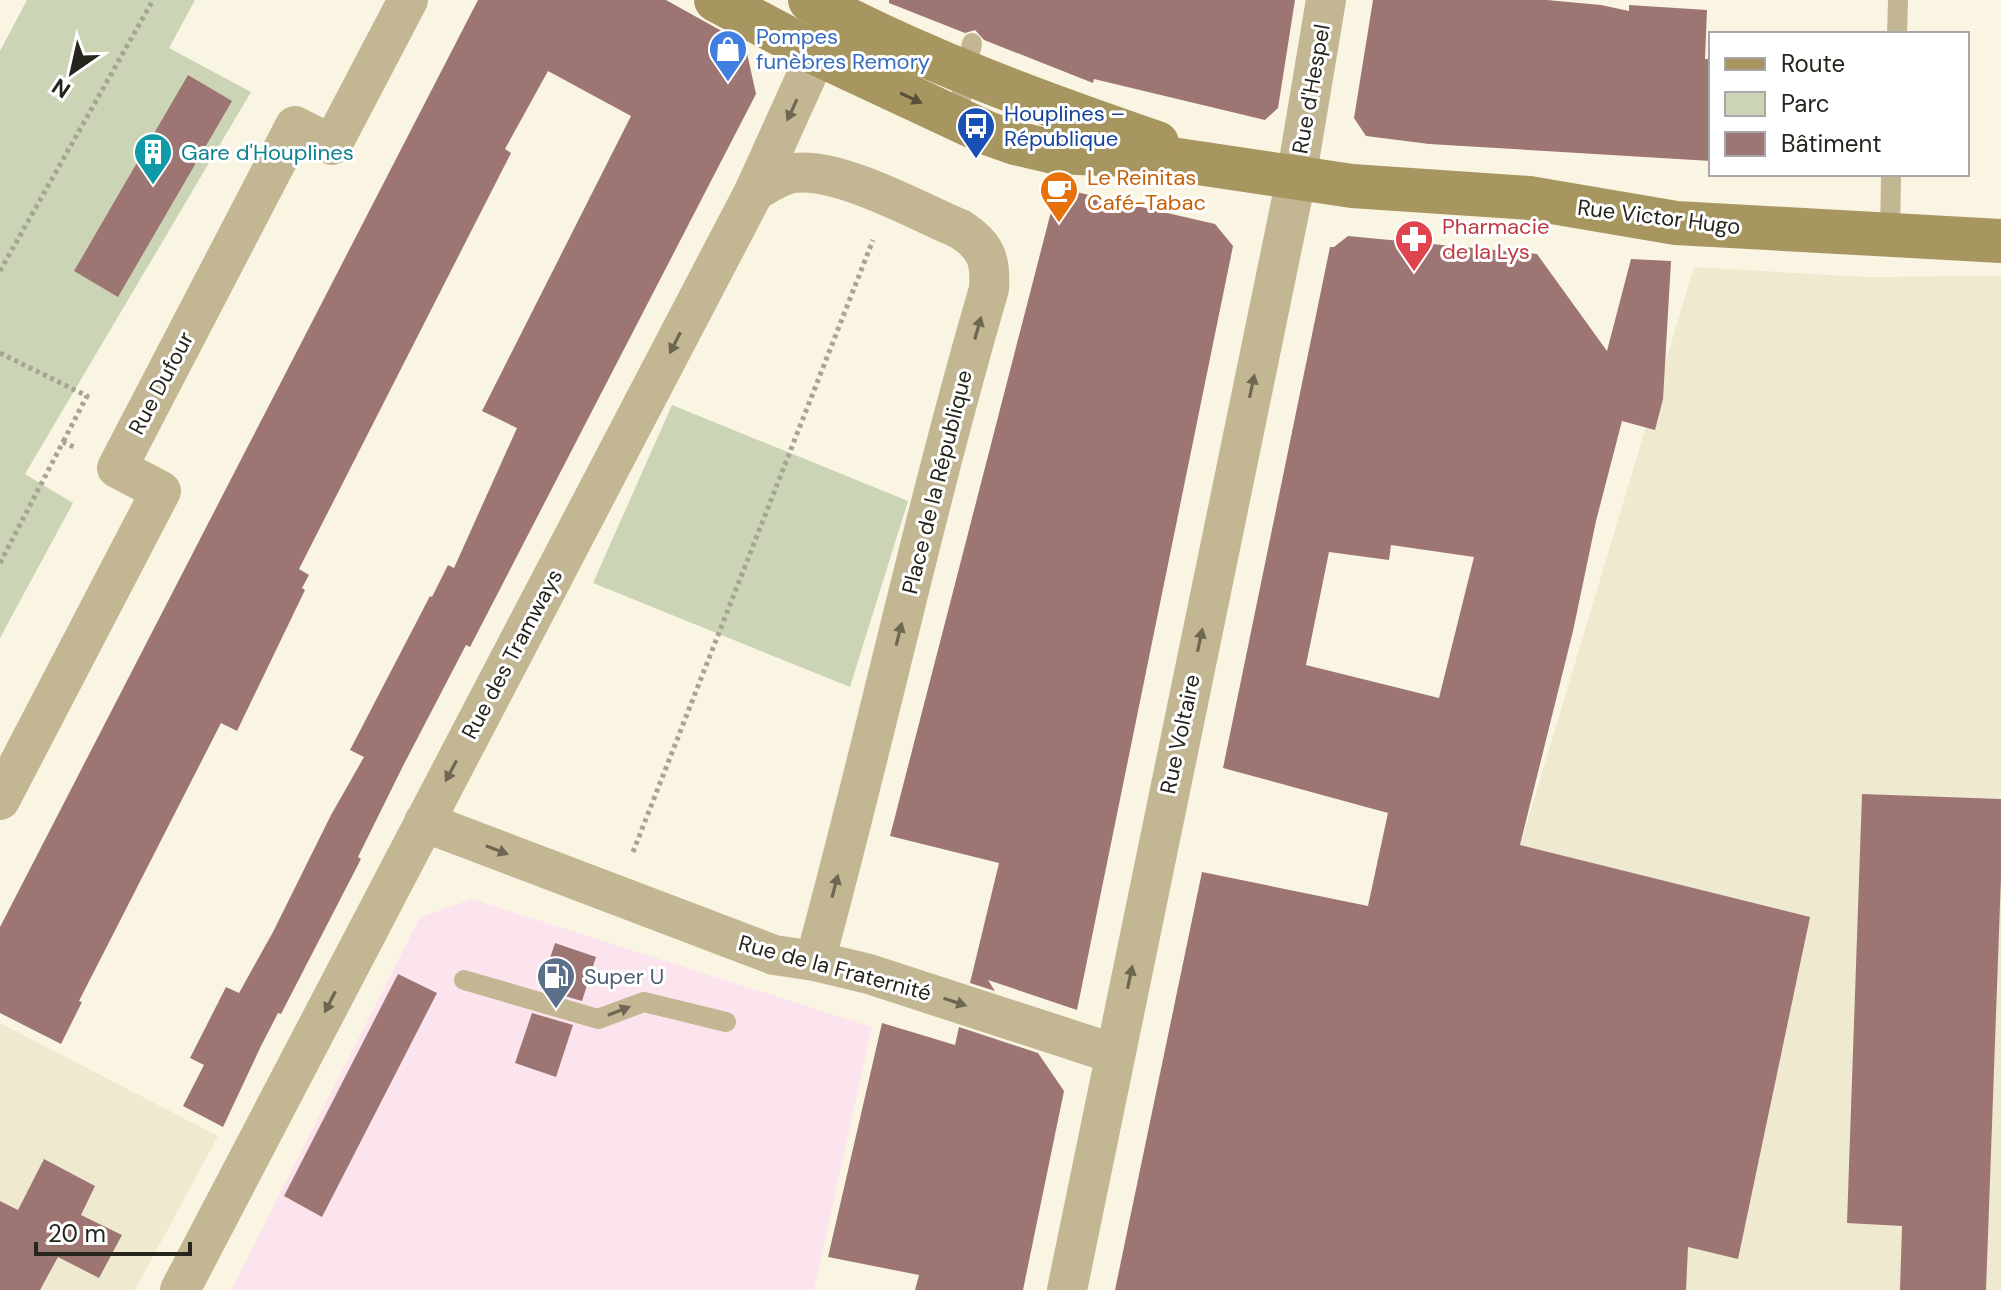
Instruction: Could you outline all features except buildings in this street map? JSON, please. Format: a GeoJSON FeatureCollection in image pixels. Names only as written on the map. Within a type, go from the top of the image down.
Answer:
{"type":"FeatureCollection","features":[{"type":"Feature","properties":{"kind":"main road","name":"Rue Victor Hugo"},"geometry":{"type":"LineString","coordinates":[[716,0],[818,54],[957,119],[1015,143],[1054,152],[1151,156],[1352,186],[1529,198],[1676,223],[2001,241]]}},
{"type":"Feature","properties":{"kind":"main road","name":"Rue Victor Hugo"},"geometry":{"type":"LineString","coordinates":[[822,7],[884,38],[969,58],[1223,166]]}},
{"type":"Feature","properties":{"kind":"street","name":"Rue Dufour"},"geometry":{"type":"LineString","coordinates":[[117,468],[295,126],[332,145],[408,0]]}},
{"type":"Feature","properties":{"kind":"street","name":"Rue d'Hespel"},"geometry":{"type":"LineString","coordinates":[[1296,179],[1326,0]]}},
{"type":"Feature","properties":{"kind":"street","name":"Rue des Tramways"},"geometry":{"type":"LineString","coordinates":[[180,1290],[754,192],[818,54],[822,7]]}},
{"type":"Feature","properties":{"kind":"street","name":"Place de la République"},"geometry":{"type":"LineString","coordinates":[[754,192],[779,177],[794,173],[817,173],[839,178],[960,229],[979,241],[990,272],[989,289],[935,482],[815,961]]}},
{"type":"Feature","properties":{"kind":"street","name":"Rue Voltaire"},"geometry":{"type":"LineString","coordinates":[[1067,1290],[1296,179]]}},
{"type":"Feature","properties":{"kind":"street"},"geometry":{"type":"LineString","coordinates":[[0,800],[161,491],[117,468]]}},
{"type":"Feature","properties":{"kind":"street","name":"Rue de la Fraternité"},"geometry":{"type":"LineString","coordinates":[[424,822],[774,955],[869,974],[1115,1054]]}},
{"type":"Feature","properties":{"kind":"lane"},"geometry":{"type":"LineString","coordinates":[[1897,32],[1898,0]]}},
{"type":"Feature","properties":{"kind":"lane"},"geometry":{"type":"LineString","coordinates":[[957,119],[969,58]]}},
{"type":"Feature","properties":{"kind":"lane"},"geometry":{"type":"LineString","coordinates":[[1890,234],[1891,176]]}},
{"type":"Feature","properties":{"kind":"lane"},"geometry":{"type":"LineString","coordinates":[[464,980],[598,1019],[644,1002],[726,1022]]}},
{"type":"Feature","properties":{"kind":"path"},"geometry":{"type":"LineString","coordinates":[[0,271],[153,0]]}},
{"type":"Feature","properties":{"kind":"path"},"geometry":{"type":"LineString","coordinates":[[616,896],[889,199]]}},
{"type":"Feature","properties":{"kind":"path"},"geometry":{"type":"LineString","coordinates":[[0,353],[87,396],[0,563]]}},
{"type":"Feature","properties":{"kind":"path"},"geometry":{"type":"LineString","coordinates":[[63,442],[117,468]]}},
{"type":"Feature","properties":{"kind":"shaded area"},"geometry":{"type":"Polygon","coordinates":[[[1694,267],[1866,277],[2001,276],[2001,1290],[1275,1290],[1388,813],[1520,846],[1694,267]]]}},
{"type":"Feature","properties":{"kind":"shaded area"},"geometry":{"type":"Polygon","coordinates":[[[472,899],[872,1027],[814,1290],[231,1290],[420,917],[472,899]]]}},
{"type":"Feature","properties":{"kind":"shaded area"},"geometry":{"type":"Polygon","coordinates":[[[0,1023],[218,1136],[135,1290],[0,1290],[0,1023]]]}},
{"type":"Feature","properties":{"kind":"green space"},"geometry":{"type":"Polygon","coordinates":[[[27,0],[195,0],[169,48],[251,92],[25,474],[73,503],[0,638],[0,51],[27,0]]]}},
{"type":"Feature","properties":{"kind":"green space"},"geometry":{"type":"Polygon","coordinates":[[[672,405],[908,501],[850,687],[593,583],[672,405]]]}},
{"type":"Feature","properties":{"kind":"place","name":"Pompes funèbres Remory"},"geometry":{"type":"Point","coordinates":[728,83]}},
{"type":"Feature","properties":{"kind":"place","name":"Houplines – République"},"geometry":{"type":"Point","coordinates":[976,160]}},
{"type":"Feature","properties":{"kind":"place","name":"Gare d'Houplines"},"geometry":{"type":"Point","coordinates":[153,186]}},
{"type":"Feature","properties":{"kind":"place","name":"Le Reinitas Café-Tabac"},"geometry":{"type":"Point","coordinates":[1059,224]}},
{"type":"Feature","properties":{"kind":"place","name":"Pharmacie de la Lys"},"geometry":{"type":"Point","coordinates":[1414,273]}},
{"type":"Feature","properties":{"kind":"place","name":"Super U"},"geometry":{"type":"Point","coordinates":[556,1010]}}]}
